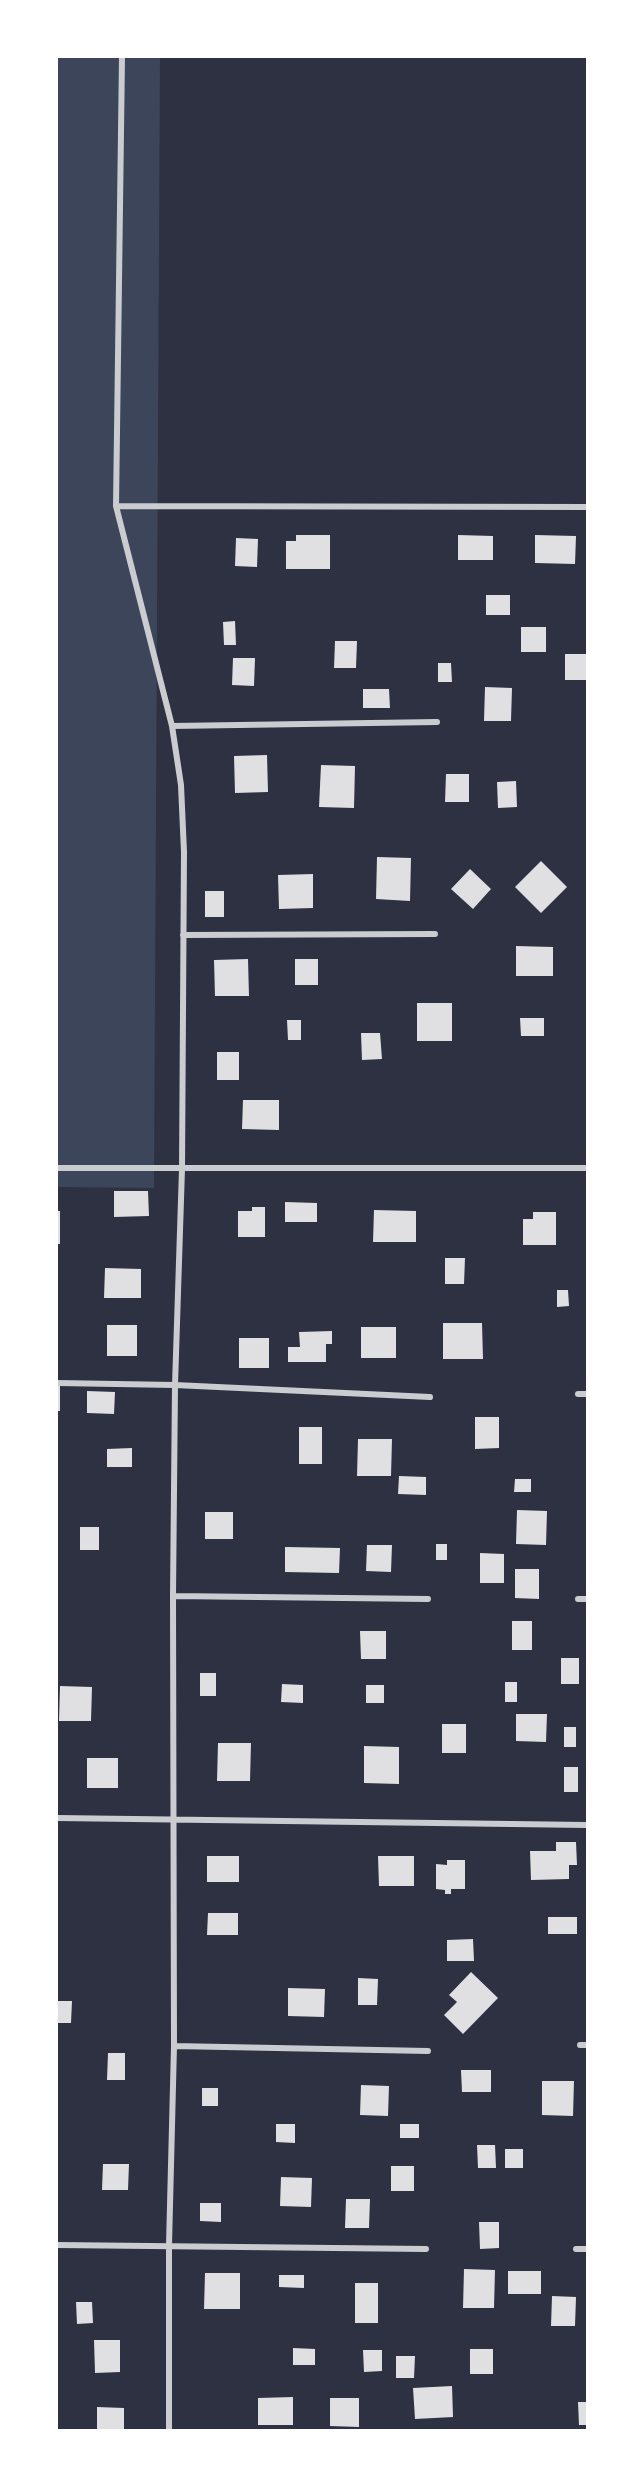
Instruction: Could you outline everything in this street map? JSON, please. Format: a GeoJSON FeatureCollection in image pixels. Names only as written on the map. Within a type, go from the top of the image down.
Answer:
{"type":"FeatureCollection","features":[{"type":"Feature","properties":{"kind":"street"},"geometry":{"type":"LineString","coordinates":[[122,57],[117,506],[172,726],[181,785],[184,852],[182,1169],[175,1385],[173,1596],[174,2046],[170,2245],[170,2430]]}},
{"type":"Feature","properties":{"kind":"street"},"geometry":{"type":"LineString","coordinates":[[117,506],[587,507]]}},
{"type":"Feature","properties":{"kind":"street"},"geometry":{"type":"LineString","coordinates":[[172,726],[437,722]]}},
{"type":"Feature","properties":{"kind":"street"},"geometry":{"type":"LineString","coordinates":[[183,935],[435,934]]}},
{"type":"Feature","properties":{"kind":"street"},"geometry":{"type":"LineString","coordinates":[[57,1168],[587,1167]]}},
{"type":"Feature","properties":{"kind":"street"},"geometry":{"type":"LineString","coordinates":[[57,1383],[175,1385],[429,1397]]}},
{"type":"Feature","properties":{"kind":"street"},"geometry":{"type":"LineString","coordinates":[[578,1394],[587,1394]]}},
{"type":"Feature","properties":{"kind":"street"},"geometry":{"type":"LineString","coordinates":[[173,1596],[429,1599]]}},
{"type":"Feature","properties":{"kind":"street"},"geometry":{"type":"LineString","coordinates":[[578,1599],[587,1599]]}},
{"type":"Feature","properties":{"kind":"street"},"geometry":{"type":"LineString","coordinates":[[57,1818],[587,1825]]}},
{"type":"Feature","properties":{"kind":"street"},"geometry":{"type":"LineString","coordinates":[[174,2046],[429,2051]]}},
{"type":"Feature","properties":{"kind":"street"},"geometry":{"type":"LineString","coordinates":[[57,2244],[426,2249]]}},
{"type":"Feature","properties":{"kind":"street"},"geometry":{"type":"LineString","coordinates":[[576,2249],[587,2249]]}},
{"type":"Feature","properties":{"kind":"shaded area"},"geometry":{"type":"Polygon","coordinates":[[[57,57],[160,57],[154,1188],[57,1187],[57,57]]]}},
{"type":"Feature","properties":{"kind":"building"},"geometry":{"type":"Polygon","coordinates":[[[296,535],[330,535],[330,569],[286,569],[286,541],[296,541],[296,535]]]}},
{"type":"Feature","properties":{"kind":"building"},"geometry":{"type":"Polygon","coordinates":[[[458,535],[493,536],[493,560],[458,560],[458,535]]]}},
{"type":"Feature","properties":{"kind":"building"},"geometry":{"type":"Polygon","coordinates":[[[535,535],[576,536],[575,564],[535,563],[535,535]]]}},
{"type":"Feature","properties":{"kind":"building"},"geometry":{"type":"Polygon","coordinates":[[[236,538],[258,539],[257,567],[235,566],[236,538]]]}},
{"type":"Feature","properties":{"kind":"building"},"geometry":{"type":"Polygon","coordinates":[[[486,595],[510,595],[510,615],[486,615],[486,595]]]}},
{"type":"Feature","properties":{"kind":"building"},"geometry":{"type":"Polygon","coordinates":[[[235,621],[236,645],[224,645],[223,622],[235,621]]]}},
{"type":"Feature","properties":{"kind":"building"},"geometry":{"type":"Polygon","coordinates":[[[521,627],[546,627],[546,652],[521,652],[521,627]]]}},
{"type":"Feature","properties":{"kind":"building"},"geometry":{"type":"Polygon","coordinates":[[[335,641],[357,641],[356,668],[334,668],[335,641]]]}},
{"type":"Feature","properties":{"kind":"building"},"geometry":{"type":"Polygon","coordinates":[[[565,654],[587,654],[587,680],[565,680],[565,654]]]}},
{"type":"Feature","properties":{"kind":"building"},"geometry":{"type":"Polygon","coordinates":[[[233,658],[255,658],[254,686],[232,685],[233,658]]]}},
{"type":"Feature","properties":{"kind":"building"},"geometry":{"type":"Polygon","coordinates":[[[438,663],[451,663],[452,682],[438,682],[438,663]]]}},
{"type":"Feature","properties":{"kind":"building"},"geometry":{"type":"Polygon","coordinates":[[[485,687],[512,688],[511,721],[484,721],[485,687]]]}},
{"type":"Feature","properties":{"kind":"building"},"geometry":{"type":"Polygon","coordinates":[[[363,689],[389,689],[390,708],[363,708],[363,689]]]}},
{"type":"Feature","properties":{"kind":"building"},"geometry":{"type":"Polygon","coordinates":[[[267,755],[268,792],[235,793],[234,756],[267,755]]]}},
{"type":"Feature","properties":{"kind":"building"},"geometry":{"type":"Polygon","coordinates":[[[321,765],[355,766],[354,808],[319,807],[321,765]]]}},
{"type":"Feature","properties":{"kind":"building"},"geometry":{"type":"Polygon","coordinates":[[[446,774],[469,774],[469,802],[445,802],[446,774]]]}},
{"type":"Feature","properties":{"kind":"building"},"geometry":{"type":"Polygon","coordinates":[[[516,781],[517,807],[498,808],[497,782],[516,781]]]}},
{"type":"Feature","properties":{"kind":"building"},"geometry":{"type":"Polygon","coordinates":[[[377,857],[411,858],[410,901],[376,899],[377,857]]]}},
{"type":"Feature","properties":{"kind":"building"},"geometry":{"type":"Polygon","coordinates":[[[541,861],[567,887],[541,913],[515,887],[541,861]]]}},
{"type":"Feature","properties":{"kind":"building"},"geometry":{"type":"Polygon","coordinates":[[[470,869],[491,889],[473,909],[451,889],[470,869]]]}},
{"type":"Feature","properties":{"kind":"building"},"geometry":{"type":"Polygon","coordinates":[[[313,874],[313,908],[279,909],[278,875],[313,874]]]}},
{"type":"Feature","properties":{"kind":"building"},"geometry":{"type":"Polygon","coordinates":[[[205,891],[224,891],[224,917],[205,917],[205,891]]]}},
{"type":"Feature","properties":{"kind":"building"},"geometry":{"type":"Polygon","coordinates":[[[516,946],[553,947],[553,976],[516,976],[516,946]]]}},
{"type":"Feature","properties":{"kind":"building"},"geometry":{"type":"Polygon","coordinates":[[[248,959],[249,996],[215,996],[214,960],[248,959]]]}},
{"type":"Feature","properties":{"kind":"building"},"geometry":{"type":"Polygon","coordinates":[[[295,959],[318,959],[318,985],[295,985],[295,959]]]}},
{"type":"Feature","properties":{"kind":"building"},"geometry":{"type":"Polygon","coordinates":[[[417,1003],[452,1003],[452,1041],[417,1041],[417,1003]]]}},
{"type":"Feature","properties":{"kind":"building"},"geometry":{"type":"Polygon","coordinates":[[[520,1018],[544,1018],[544,1036],[521,1036],[520,1018]]]}},
{"type":"Feature","properties":{"kind":"building"},"geometry":{"type":"Polygon","coordinates":[[[287,1020],[301,1020],[301,1040],[288,1040],[287,1020]]]}},
{"type":"Feature","properties":{"kind":"building"},"geometry":{"type":"Polygon","coordinates":[[[361,1033],[380,1033],[382,1059],[362,1060],[361,1033]]]}},
{"type":"Feature","properties":{"kind":"building"},"geometry":{"type":"Polygon","coordinates":[[[217,1052],[239,1052],[239,1080],[217,1080],[217,1052]]]}},
{"type":"Feature","properties":{"kind":"building"},"geometry":{"type":"Polygon","coordinates":[[[243,1100],[279,1100],[279,1130],[242,1129],[243,1100]]]}},
{"type":"Feature","properties":{"kind":"building"},"geometry":{"type":"Polygon","coordinates":[[[114,1191],[148,1191],[149,1216],[114,1217],[114,1191]]]}},
{"type":"Feature","properties":{"kind":"building"},"geometry":{"type":"Polygon","coordinates":[[[285,1202],[317,1203],[317,1222],[285,1222],[285,1202]]]}},
{"type":"Feature","properties":{"kind":"building"},"geometry":{"type":"Polygon","coordinates":[[[252,1207],[265,1207],[265,1237],[238,1237],[238,1211],[252,1211],[252,1207]]]}},
{"type":"Feature","properties":{"kind":"building"},"geometry":{"type":"Polygon","coordinates":[[[374,1210],[416,1211],[416,1242],[373,1242],[374,1210]]]}},
{"type":"Feature","properties":{"kind":"building"},"geometry":{"type":"Polygon","coordinates":[[[57,1211],[60,1211],[60,1244],[57,1244],[57,1211]]]}},
{"type":"Feature","properties":{"kind":"building"},"geometry":{"type":"Polygon","coordinates":[[[533,1212],[556,1212],[556,1245],[523,1245],[523,1219],[533,1219],[533,1212]]]}},
{"type":"Feature","properties":{"kind":"building"},"geometry":{"type":"Polygon","coordinates":[[[445,1258],[465,1258],[464,1284],[445,1284],[445,1258]]]}},
{"type":"Feature","properties":{"kind":"building"},"geometry":{"type":"Polygon","coordinates":[[[105,1268],[141,1269],[141,1298],[104,1298],[105,1268]]]}},
{"type":"Feature","properties":{"kind":"building"},"geometry":{"type":"Polygon","coordinates":[[[557,1290],[568,1290],[569,1306],[557,1307],[557,1290]]]}},
{"type":"Feature","properties":{"kind":"building"},"geometry":{"type":"Polygon","coordinates":[[[443,1323],[482,1323],[483,1359],[443,1359],[443,1323]]]}},
{"type":"Feature","properties":{"kind":"building"},"geometry":{"type":"Polygon","coordinates":[[[107,1325],[137,1325],[137,1356],[107,1356],[107,1325]]]}},
{"type":"Feature","properties":{"kind":"building"},"geometry":{"type":"Polygon","coordinates":[[[361,1327],[396,1327],[396,1358],[361,1358],[361,1327]]]}},
{"type":"Feature","properties":{"kind":"building"},"geometry":{"type":"Polygon","coordinates":[[[332,1331],[332,1344],[326,1344],[326,1362],[288,1362],[288,1347],[300,1347],[299,1332],[332,1331]]]}},
{"type":"Feature","properties":{"kind":"building"},"geometry":{"type":"Polygon","coordinates":[[[239,1338],[269,1338],[269,1368],[239,1368],[239,1338]]]}},
{"type":"Feature","properties":{"kind":"building"},"geometry":{"type":"Polygon","coordinates":[[[57,1386],[60,1386],[60,1411],[57,1411],[57,1386]]]}},
{"type":"Feature","properties":{"kind":"building"},"geometry":{"type":"Polygon","coordinates":[[[87,1391],[115,1392],[114,1414],[87,1413],[87,1391]]]}},
{"type":"Feature","properties":{"kind":"building"},"geometry":{"type":"Polygon","coordinates":[[[475,1417],[499,1417],[499,1448],[475,1449],[475,1417]]]}},
{"type":"Feature","properties":{"kind":"building"},"geometry":{"type":"Polygon","coordinates":[[[299,1427],[322,1427],[322,1464],[299,1464],[299,1427]]]}},
{"type":"Feature","properties":{"kind":"building"},"geometry":{"type":"Polygon","coordinates":[[[358,1439],[392,1439],[391,1476],[357,1476],[358,1439]]]}},
{"type":"Feature","properties":{"kind":"building"},"geometry":{"type":"Polygon","coordinates":[[[132,1448],[132,1467],[107,1467],[107,1449],[132,1448]]]}},
{"type":"Feature","properties":{"kind":"building"},"geometry":{"type":"Polygon","coordinates":[[[399,1476],[426,1477],[426,1495],[398,1494],[399,1476]]]}},
{"type":"Feature","properties":{"kind":"building"},"geometry":{"type":"Polygon","coordinates":[[[515,1479],[531,1479],[531,1492],[514,1492],[515,1479]]]}},
{"type":"Feature","properties":{"kind":"building"},"geometry":{"type":"Polygon","coordinates":[[[517,1510],[547,1511],[546,1545],[516,1544],[517,1510]]]}},
{"type":"Feature","properties":{"kind":"building"},"geometry":{"type":"Polygon","coordinates":[[[205,1512],[233,1512],[233,1539],[205,1539],[205,1512]]]}},
{"type":"Feature","properties":{"kind":"building"},"geometry":{"type":"Polygon","coordinates":[[[80,1527],[99,1527],[99,1550],[80,1550],[80,1527]]]}},
{"type":"Feature","properties":{"kind":"building"},"geometry":{"type":"Polygon","coordinates":[[[436,1544],[447,1544],[447,1560],[436,1560],[436,1544]]]}},
{"type":"Feature","properties":{"kind":"building"},"geometry":{"type":"Polygon","coordinates":[[[367,1545],[392,1545],[391,1572],[366,1571],[367,1545]]]}},
{"type":"Feature","properties":{"kind":"building"},"geometry":{"type":"Polygon","coordinates":[[[285,1547],[340,1548],[339,1573],[285,1572],[285,1547]]]}},
{"type":"Feature","properties":{"kind":"building"},"geometry":{"type":"Polygon","coordinates":[[[480,1553],[504,1554],[504,1583],[480,1583],[480,1553]]]}},
{"type":"Feature","properties":{"kind":"building"},"geometry":{"type":"Polygon","coordinates":[[[515,1569],[539,1569],[539,1599],[515,1598],[515,1569]]]}},
{"type":"Feature","properties":{"kind":"building"},"geometry":{"type":"Polygon","coordinates":[[[512,1621],[532,1621],[532,1650],[512,1650],[512,1621]]]}},
{"type":"Feature","properties":{"kind":"building"},"geometry":{"type":"Polygon","coordinates":[[[360,1631],[386,1631],[386,1659],[361,1659],[360,1631]]]}},
{"type":"Feature","properties":{"kind":"building"},"geometry":{"type":"Polygon","coordinates":[[[561,1658],[579,1658],[579,1684],[561,1684],[561,1658]]]}},
{"type":"Feature","properties":{"kind":"building"},"geometry":{"type":"Polygon","coordinates":[[[200,1673],[216,1673],[216,1696],[200,1696],[200,1673]]]}},
{"type":"Feature","properties":{"kind":"building"},"geometry":{"type":"Polygon","coordinates":[[[505,1682],[517,1682],[517,1702],[505,1702],[505,1682]]]}},
{"type":"Feature","properties":{"kind":"building"},"geometry":{"type":"Polygon","coordinates":[[[282,1684],[303,1685],[303,1703],[281,1702],[282,1684]]]}},
{"type":"Feature","properties":{"kind":"building"},"geometry":{"type":"Polygon","coordinates":[[[366,1685],[384,1685],[384,1703],[366,1703],[366,1685]]]}},
{"type":"Feature","properties":{"kind":"building"},"geometry":{"type":"Polygon","coordinates":[[[60,1686],[92,1687],[91,1721],[59,1721],[60,1686]]]}},
{"type":"Feature","properties":{"kind":"building"},"geometry":{"type":"Polygon","coordinates":[[[516,1714],[547,1714],[546,1742],[516,1741],[516,1714]]]}},
{"type":"Feature","properties":{"kind":"building"},"geometry":{"type":"Polygon","coordinates":[[[442,1724],[466,1724],[466,1753],[442,1753],[442,1724]]]}},
{"type":"Feature","properties":{"kind":"building"},"geometry":{"type":"Polygon","coordinates":[[[564,1727],[576,1727],[576,1747],[564,1747],[564,1727]]]}},
{"type":"Feature","properties":{"kind":"building"},"geometry":{"type":"Polygon","coordinates":[[[218,1743],[251,1743],[250,1781],[217,1781],[218,1743]]]}},
{"type":"Feature","properties":{"kind":"building"},"geometry":{"type":"Polygon","coordinates":[[[364,1746],[399,1747],[399,1784],[364,1783],[364,1746]]]}},
{"type":"Feature","properties":{"kind":"building"},"geometry":{"type":"Polygon","coordinates":[[[87,1758],[118,1758],[118,1788],[87,1788],[87,1758]]]}},
{"type":"Feature","properties":{"kind":"building"},"geometry":{"type":"Polygon","coordinates":[[[564,1767],[578,1767],[578,1792],[564,1792],[564,1767]]]}},
{"type":"Feature","properties":{"kind":"building"},"geometry":{"type":"Polygon","coordinates":[[[556,1842],[576,1842],[577,1865],[569,1865],[569,1879],[531,1880],[530,1851],[556,1851],[556,1842]]]}},
{"type":"Feature","properties":{"kind":"building"},"geometry":{"type":"Polygon","coordinates":[[[207,1856],[239,1856],[239,1882],[207,1882],[207,1856]]]}},
{"type":"Feature","properties":{"kind":"building"},"geometry":{"type":"Polygon","coordinates":[[[378,1856],[414,1856],[414,1886],[379,1886],[378,1856]]]}},
{"type":"Feature","properties":{"kind":"building"},"geometry":{"type":"Polygon","coordinates":[[[447,1860],[465,1860],[465,1889],[451,1889],[451,1894],[445,1894],[445,1890],[436,1889],[436,1864],[447,1865],[447,1860]]]}},
{"type":"Feature","properties":{"kind":"building"},"geometry":{"type":"Polygon","coordinates":[[[208,1913],[238,1913],[238,1935],[207,1935],[208,1913]]]}},
{"type":"Feature","properties":{"kind":"building"},"geometry":{"type":"Polygon","coordinates":[[[548,1917],[577,1917],[577,1934],[548,1934],[548,1917]]]}},
{"type":"Feature","properties":{"kind":"building"},"geometry":{"type":"Polygon","coordinates":[[[473,1939],[474,1961],[447,1961],[447,1940],[473,1939]]]}},
{"type":"Feature","properties":{"kind":"building"},"geometry":{"type":"Polygon","coordinates":[[[471,1972],[498,1998],[463,2034],[444,2015],[457,2002],[449,1995],[471,1972]]]}},
{"type":"Feature","properties":{"kind":"building"},"geometry":{"type":"Polygon","coordinates":[[[358,1978],[378,1979],[377,2005],[358,2005],[358,1978]]]}},
{"type":"Feature","properties":{"kind":"building"},"geometry":{"type":"Polygon","coordinates":[[[288,1988],[325,1989],[324,2017],[288,2016],[288,1988]]]}},
{"type":"Feature","properties":{"kind":"building"},"geometry":{"type":"Polygon","coordinates":[[[57,2001],[72,2001],[71,2023],[57,2023],[57,2001]]]}},
{"type":"Feature","properties":{"kind":"building"},"geometry":{"type":"Polygon","coordinates":[[[108,2053],[125,2053],[125,2080],[107,2080],[108,2053]]]}},
{"type":"Feature","properties":{"kind":"building"},"geometry":{"type":"Polygon","coordinates":[[[461,2070],[491,2070],[491,2092],[462,2092],[461,2070]]]}},
{"type":"Feature","properties":{"kind":"building"},"geometry":{"type":"Polygon","coordinates":[[[542,2081],[574,2081],[573,2116],[542,2115],[542,2081]]]}},
{"type":"Feature","properties":{"kind":"building"},"geometry":{"type":"Polygon","coordinates":[[[361,2085],[389,2086],[388,2116],[360,2115],[361,2085]]]}},
{"type":"Feature","properties":{"kind":"building"},"geometry":{"type":"Polygon","coordinates":[[[202,2088],[218,2088],[218,2106],[202,2106],[202,2088]]]}},
{"type":"Feature","properties":{"kind":"building"},"geometry":{"type":"Polygon","coordinates":[[[276,2124],[295,2124],[295,2143],[276,2142],[276,2124]]]}},
{"type":"Feature","properties":{"kind":"building"},"geometry":{"type":"Polygon","coordinates":[[[400,2124],[419,2124],[419,2138],[400,2138],[400,2124]]]}},
{"type":"Feature","properties":{"kind":"building"},"geometry":{"type":"Polygon","coordinates":[[[477,2145],[495,2145],[496,2168],[478,2168],[477,2145]]]}},
{"type":"Feature","properties":{"kind":"building"},"geometry":{"type":"Polygon","coordinates":[[[505,2149],[523,2149],[523,2168],[505,2168],[505,2149]]]}},
{"type":"Feature","properties":{"kind":"building"},"geometry":{"type":"Polygon","coordinates":[[[103,2164],[129,2164],[128,2190],[102,2190],[103,2164]]]}},
{"type":"Feature","properties":{"kind":"building"},"geometry":{"type":"Polygon","coordinates":[[[391,2166],[414,2166],[414,2191],[391,2191],[391,2166]]]}},
{"type":"Feature","properties":{"kind":"building"},"geometry":{"type":"Polygon","coordinates":[[[281,2177],[312,2178],[311,2207],[280,2206],[281,2177]]]}},
{"type":"Feature","properties":{"kind":"building"},"geometry":{"type":"Polygon","coordinates":[[[346,2199],[370,2199],[369,2228],[345,2228],[346,2199]]]}},
{"type":"Feature","properties":{"kind":"building"},"geometry":{"type":"Polygon","coordinates":[[[200,2203],[221,2203],[221,2222],[200,2221],[200,2203]]]}},
{"type":"Feature","properties":{"kind":"building"},"geometry":{"type":"Polygon","coordinates":[[[479,2222],[499,2222],[499,2248],[480,2249],[479,2222]]]}},
{"type":"Feature","properties":{"kind":"building"},"geometry":{"type":"Polygon","coordinates":[[[464,2269],[495,2270],[494,2308],[463,2308],[464,2269]]]}},
{"type":"Feature","properties":{"kind":"building"},"geometry":{"type":"Polygon","coordinates":[[[508,2271],[541,2271],[541,2294],[508,2294],[508,2271]]]}},
{"type":"Feature","properties":{"kind":"building"},"geometry":{"type":"Polygon","coordinates":[[[205,2273],[240,2273],[240,2309],[204,2309],[205,2273]]]}},
{"type":"Feature","properties":{"kind":"building"},"geometry":{"type":"Polygon","coordinates":[[[279,2275],[304,2275],[304,2288],[279,2287],[279,2275]]]}},
{"type":"Feature","properties":{"kind":"building"},"geometry":{"type":"Polygon","coordinates":[[[355,2283],[378,2283],[378,2323],[355,2323],[355,2283]]]}},
{"type":"Feature","properties":{"kind":"building"},"geometry":{"type":"Polygon","coordinates":[[[552,2296],[576,2297],[575,2326],[551,2326],[552,2296]]]}},
{"type":"Feature","properties":{"kind":"building"},"geometry":{"type":"Polygon","coordinates":[[[76,2302],[92,2302],[93,2323],[77,2324],[76,2302]]]}},
{"type":"Feature","properties":{"kind":"building"},"geometry":{"type":"Polygon","coordinates":[[[94,2340],[120,2340],[120,2372],[95,2373],[94,2340]]]}},
{"type":"Feature","properties":{"kind":"building"},"geometry":{"type":"Polygon","coordinates":[[[293,2348],[315,2349],[315,2365],[293,2365],[293,2348]]]}},
{"type":"Feature","properties":{"kind":"building"},"geometry":{"type":"Polygon","coordinates":[[[470,2349],[493,2349],[493,2374],[470,2374],[470,2349]]]}},
{"type":"Feature","properties":{"kind":"building"},"geometry":{"type":"Polygon","coordinates":[[[363,2350],[382,2350],[382,2371],[364,2372],[363,2350]]]}},
{"type":"Feature","properties":{"kind":"building"},"geometry":{"type":"Polygon","coordinates":[[[396,2356],[415,2356],[414,2378],[396,2378],[396,2356]]]}},
{"type":"Feature","properties":{"kind":"building"},"geometry":{"type":"Polygon","coordinates":[[[452,2386],[453,2417],[415,2419],[413,2388],[452,2386]]]}},
{"type":"Feature","properties":{"kind":"building"},"geometry":{"type":"Polygon","coordinates":[[[293,2397],[293,2425],[258,2425],[258,2398],[293,2397]]]}},
{"type":"Feature","properties":{"kind":"building"},"geometry":{"type":"Polygon","coordinates":[[[330,2398],[359,2398],[359,2427],[330,2426],[330,2398]]]}},
{"type":"Feature","properties":{"kind":"building"},"geometry":{"type":"Polygon","coordinates":[[[578,2402],[587,2402],[587,2425],[579,2425],[578,2402]]]}},
{"type":"Feature","properties":{"kind":"building"},"geometry":{"type":"Polygon","coordinates":[[[97,2407],[124,2408],[124,2430],[97,2430],[97,2407]]]}}]}
